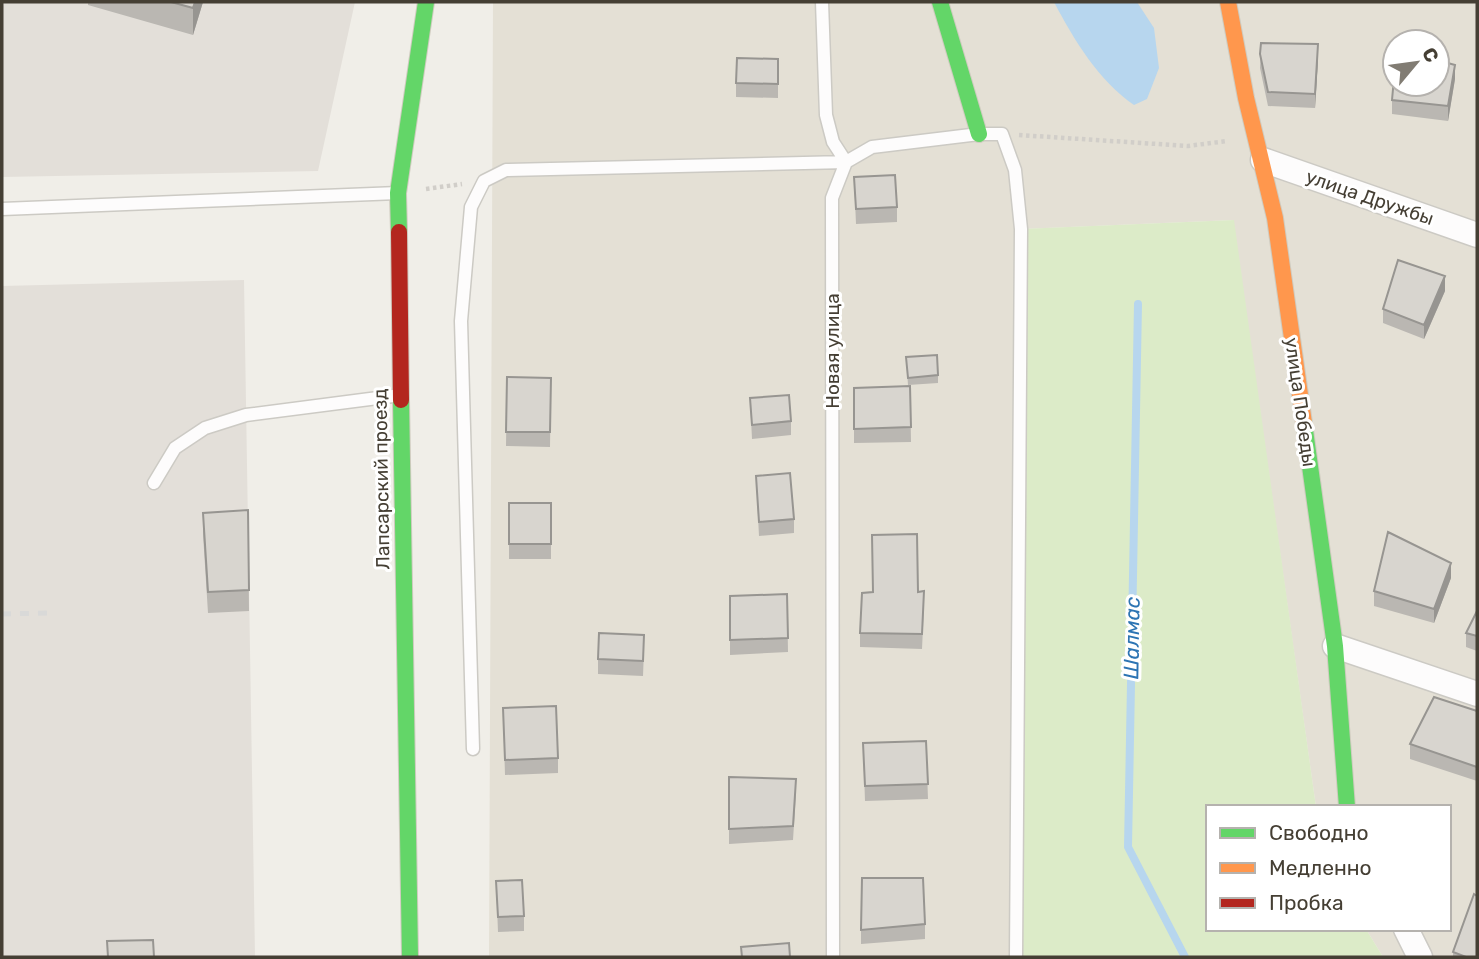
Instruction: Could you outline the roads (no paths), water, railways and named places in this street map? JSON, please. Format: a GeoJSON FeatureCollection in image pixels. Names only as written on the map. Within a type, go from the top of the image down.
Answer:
{"type":"FeatureCollection","features":[{"type":"Feature","properties":{"kind":"street","name":"Лапсарский проезд"},"geometry":{"type":"LineString","coordinates":[[410,957],[398,193],[426,2]]}},
{"type":"Feature","properties":{"kind":"street"},"geometry":{"type":"LineString","coordinates":[[940,2],[979,134]]}},
{"type":"Feature","properties":{"kind":"street","name":"улица Победы"},"geometry":{"type":"LineString","coordinates":[[1228,2],[1275,218],[1335,646],[1347,805]]}},
{"type":"Feature","properties":{"kind":"street","name":"улица Дружбы"},"geometry":{"type":"LineString","coordinates":[[1259,149],[1477,235]]}},
{"type":"Feature","properties":{"kind":"street"},"geometry":{"type":"LineString","coordinates":[[1443,222],[1477,218]]}},
{"type":"Feature","properties":{"kind":"street"},"geometry":{"type":"LineString","coordinates":[[1335,646],[1477,694]]}},
{"type":"Feature","properties":{"kind":"street"},"geometry":{"type":"LineString","coordinates":[[1407,931],[1420,957]]}},
{"type":"Feature","properties":{"kind":"lane"},"geometry":{"type":"LineString","coordinates":[[822,2],[826,115],[833,142],[846,162]]}},
{"type":"Feature","properties":{"kind":"lane"},"geometry":{"type":"LineString","coordinates":[[473,749],[461,321],[471,207],[484,181],[506,170],[846,162],[872,148],[979,134],[1002,134],[1015,170],[1021,229],[1016,957]]}},
{"type":"Feature","properties":{"kind":"lane","name":"Новая улица"},"geometry":{"type":"LineString","coordinates":[[833,957],[832,198],[846,162]]}},
{"type":"Feature","properties":{"kind":"lane"},"geometry":{"type":"LineString","coordinates":[[2,209],[398,193]]}},
{"type":"Feature","properties":{"kind":"lane"},"geometry":{"type":"LineString","coordinates":[[155,483],[174,448],[205,428],[246,415],[401,395]]}},
{"type":"Feature","properties":{"kind":"water"},"geometry":{"type":"Polygon","coordinates":[[[1054,2],[1137,2],[1154,28],[1159,68],[1147,99],[1134,105],[1109,84],[1079,45],[1054,2]]]}},
{"type":"Feature","properties":{"kind":"waterway","name":"Шалмас"},"geometry":{"type":"LineString","coordinates":[[1138,304],[1128,847],[1185,957]]}},
{"type":"Feature","properties":{"kind":"railway"},"geometry":{"type":"LineString","coordinates":[[2,614],[48,613]]}}]}
